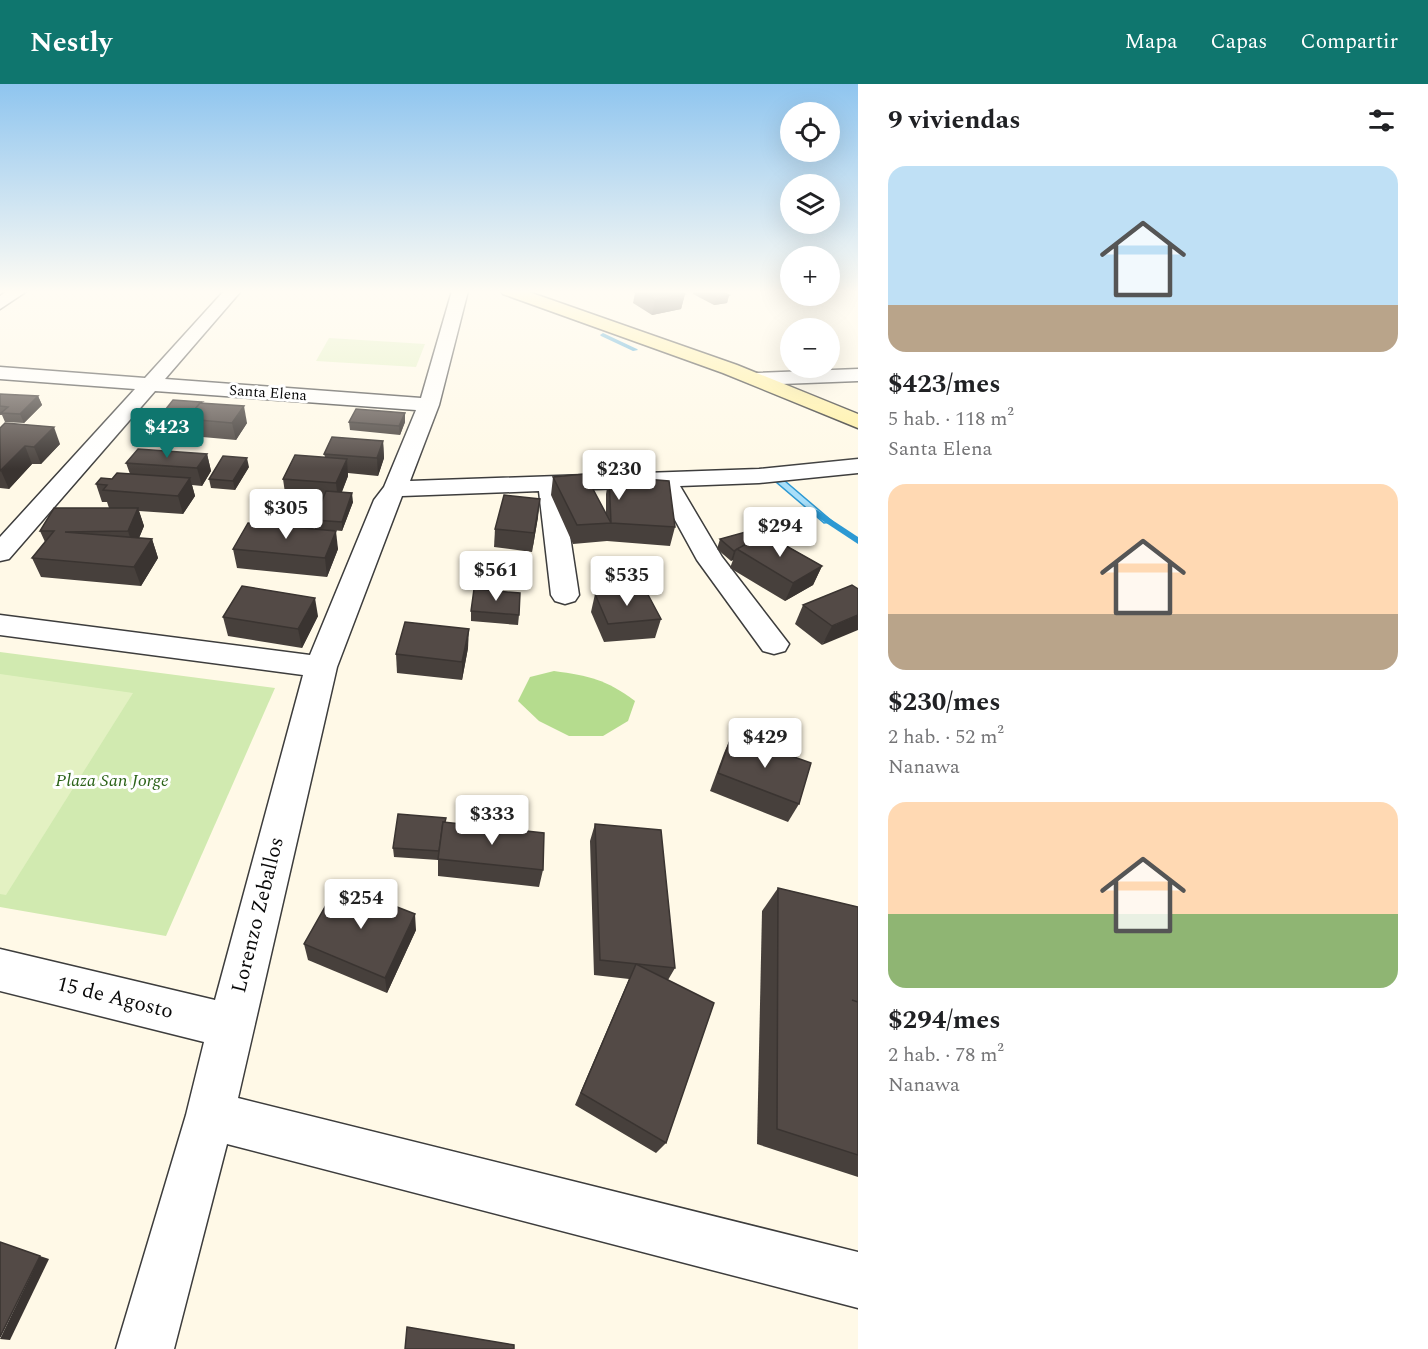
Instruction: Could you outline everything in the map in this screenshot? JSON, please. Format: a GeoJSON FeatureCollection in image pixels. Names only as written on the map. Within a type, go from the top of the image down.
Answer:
{"type":"FeatureCollection","features":[{"type":"Feature","properties":{"kind":"main road"},"geometry":{"type":"LineString","coordinates":[[676,350],[756,379],[858,422]]}},
{"type":"Feature","properties":{"kind":"street"},"geometry":{"type":"LineString","coordinates":[[0,554],[181,350]]}},
{"type":"Feature","properties":{"kind":"street","name":"Lorenzo Zeballos"},"geometry":{"type":"LineString","coordinates":[[145,1349],[210,1115],[230,1026],[321,667],[386,500],[395,489],[429,405],[444,350]]}},
{"type":"Feature","properties":{"kind":"street"},"geometry":{"type":"LineString","coordinates":[[840,365],[858,364]]}},
{"type":"Feature","properties":{"kind":"street"},"geometry":{"type":"LineString","coordinates":[[730,369],[780,367]]}},
{"type":"Feature","properties":{"kind":"street","name":"Santa Elena"},"geometry":{"type":"LineString","coordinates":[[0,373],[429,405]]}},
{"type":"Feature","properties":{"kind":"street"},"geometry":{"type":"LineString","coordinates":[[756,379],[858,375]]}},
{"type":"Feature","properties":{"kind":"street"},"geometry":{"type":"LineString","coordinates":[[395,489],[759,476],[858,465]]}},
{"type":"Feature","properties":{"kind":"street"},"geometry":{"type":"LineString","coordinates":[[665,480],[710,560],[774,644]]}},
{"type":"Feature","properties":{"kind":"street"},"geometry":{"type":"LineString","coordinates":[[549,485],[565,595]]}},
{"type":"Feature","properties":{"kind":"street"},"geometry":{"type":"LineString","coordinates":[[0,625],[321,667]]}},
{"type":"Feature","properties":{"kind":"street","name":"15 de Agosto"},"geometry":{"type":"LineString","coordinates":[[0,970],[230,1026]]}},
{"type":"Feature","properties":{"kind":"street"},"geometry":{"type":"LineString","coordinates":[[210,1115],[858,1280]]}},
{"type":"Feature","properties":{"kind":"green space"},"geometry":{"type":"Polygon","coordinates":[[[322,350],[423,350],[416,367],[316,361],[322,350]]]}},
{"type":"Feature","properties":{"kind":"green space","name":"Plaza San Jorge"},"geometry":{"type":"Polygon","coordinates":[[[0,652],[275,688],[166,936],[0,907],[0,652]]]}},
{"type":"Feature","properties":{"kind":"green space"},"geometry":{"type":"Polygon","coordinates":[[[554,671],[597,680],[635,701],[628,721],[603,736],[569,736],[539,721],[518,701],[530,677],[554,671]]]}},
{"type":"Feature","properties":{"kind":"green space"},"geometry":{"type":"Polygon","coordinates":[[[0,674],[133,693],[6,895],[0,894],[0,674]]]}},
{"type":"Feature","properties":{"kind":"water"},"geometry":{"type":"Polygon","coordinates":[[[785,481],[833,522],[824,523],[776,482],[785,481]]]}},
{"type":"Feature","properties":{"kind":"building"},"geometry":{"type":"Polygon","coordinates":[[[0,394],[38,396],[20,414],[1,413],[8,407],[0,406],[0,394]]]}},
{"type":"Feature","properties":{"kind":"building"},"geometry":{"type":"Polygon","coordinates":[[[173,400],[202,402],[189,417],[162,414],[173,400]]]}},
{"type":"Feature","properties":{"kind":"building"},"geometry":{"type":"Polygon","coordinates":[[[200,403],[244,406],[232,423],[187,419],[200,403]]]}},
{"type":"Feature","properties":{"kind":"building"},"geometry":{"type":"Polygon","coordinates":[[[356,409],[405,413],[399,426],[349,422],[356,409]]]}},
{"type":"Feature","properties":{"kind":"building"},"geometry":{"type":"Polygon","coordinates":[[[5,423],[54,427],[34,447],[25,446],[0,471],[0,428],[5,423]]]}},
{"type":"Feature","properties":{"kind":"building"},"geometry":{"type":"Polygon","coordinates":[[[332,437],[383,441],[377,458],[324,454],[332,437]]]}},
{"type":"Feature","properties":{"kind":"building"},"geometry":{"type":"Polygon","coordinates":[[[138,449],[207,454],[197,468],[126,463],[138,449]]]}},
{"type":"Feature","properties":{"kind":"building"},"geometry":{"type":"Polygon","coordinates":[[[295,455],[347,459],[336,483],[283,479],[295,455]]]}},
{"type":"Feature","properties":{"kind":"building"},"geometry":{"type":"Polygon","coordinates":[[[223,456],[247,458],[233,481],[209,479],[223,456]]]}},
{"type":"Feature","properties":{"kind":"building"},"geometry":{"type":"Polygon","coordinates":[[[117,473],[190,478],[178,496],[103,490],[107,485],[96,484],[101,478],[112,479],[117,473]]]}},
{"type":"Feature","properties":{"kind":"building"},"geometry":{"type":"Polygon","coordinates":[[[585,474],[611,523],[577,525],[553,477],[585,474]]]}},
{"type":"Feature","properties":{"kind":"building"},"geometry":{"type":"Polygon","coordinates":[[[609,476],[669,481],[675,527],[611,523],[609,476]]]}},
{"type":"Feature","properties":{"kind":"building"},"geometry":{"type":"Polygon","coordinates":[[[286,491],[319,493],[308,517],[275,514],[286,491]]]}},
{"type":"Feature","properties":{"kind":"building"},"geometry":{"type":"Polygon","coordinates":[[[326,491],[352,493],[342,522],[314,520],[326,491]]]}},
{"type":"Feature","properties":{"kind":"building"},"geometry":{"type":"Polygon","coordinates":[[[504,495],[540,499],[534,533],[495,529],[504,495]]]}},
{"type":"Feature","properties":{"kind":"building"},"geometry":{"type":"Polygon","coordinates":[[[54,508],[138,508],[128,531],[65,532],[152,539],[134,567],[32,558],[54,531],[40,531],[54,508]]]}},
{"type":"Feature","properties":{"kind":"building"},"geometry":{"type":"Polygon","coordinates":[[[248,523],[336,531],[325,558],[233,549],[248,523]]]}},
{"type":"Feature","properties":{"kind":"building"},"geometry":{"type":"Polygon","coordinates":[[[760,528],[775,539],[765,534],[734,551],[720,539],[760,528]]]}},
{"type":"Feature","properties":{"kind":"building"},"geometry":{"type":"Polygon","coordinates":[[[765,534],[822,566],[793,583],[737,549],[765,534]]]}},
{"type":"Feature","properties":{"kind":"building"},"geometry":{"type":"Polygon","coordinates":[[[852,585],[858,589],[858,615],[832,626],[803,605],[852,585]]]}},
{"type":"Feature","properties":{"kind":"building"},"geometry":{"type":"Polygon","coordinates":[[[242,586],[315,598],[298,629],[223,617],[242,586]]]}},
{"type":"Feature","properties":{"kind":"building"},"geometry":{"type":"Polygon","coordinates":[[[474,589],[520,593],[519,615],[471,611],[474,589]]]}},
{"type":"Feature","properties":{"kind":"building"},"geometry":{"type":"Polygon","coordinates":[[[645,589],[661,619],[608,624],[595,594],[645,589]]]}},
{"type":"Feature","properties":{"kind":"building"},"geometry":{"type":"Polygon","coordinates":[[[405,622],[469,629],[462,662],[396,654],[405,622]]]}},
{"type":"Feature","properties":{"kind":"building"},"geometry":{"type":"Polygon","coordinates":[[[732,735],[811,763],[799,804],[718,773],[732,735]]]}},
{"type":"Feature","properties":{"kind":"building"},"geometry":{"type":"Polygon","coordinates":[[[398,814],[446,818],[443,822],[439,851],[393,848],[398,814]]]}},
{"type":"Feature","properties":{"kind":"building"},"geometry":{"type":"Polygon","coordinates":[[[443,822],[544,833],[543,870],[438,859],[443,822]]]}},
{"type":"Feature","properties":{"kind":"building"},"geometry":{"type":"Polygon","coordinates":[[[595,824],[661,830],[675,968],[600,960],[595,824]]]}},
{"type":"Feature","properties":{"kind":"building"},"geometry":{"type":"Polygon","coordinates":[[[338,884],[415,914],[385,978],[304,944],[338,884]]]}},
{"type":"Feature","properties":{"kind":"building"},"geometry":{"type":"Polygon","coordinates":[[[778,888],[858,907],[858,1155],[777,1129],[778,888]]]}},
{"type":"Feature","properties":{"kind":"building"},"geometry":{"type":"Polygon","coordinates":[[[636,964],[714,1003],[666,1143],[581,1093],[636,964]]]}},
{"type":"Feature","properties":{"kind":"building"},"geometry":{"type":"Polygon","coordinates":[[[0,1242],[40,1256],[0,1337],[0,1242]]]}},
{"type":"Feature","properties":{"kind":"building"},"geometry":{"type":"Polygon","coordinates":[[[407,1327],[514,1345],[514,1349],[405,1349],[407,1327]]]}},
{"type":"Feature","properties":{"kind":"waterway"},"geometry":{"type":"LineString","coordinates":[[817,513],[858,541]]}}]}
